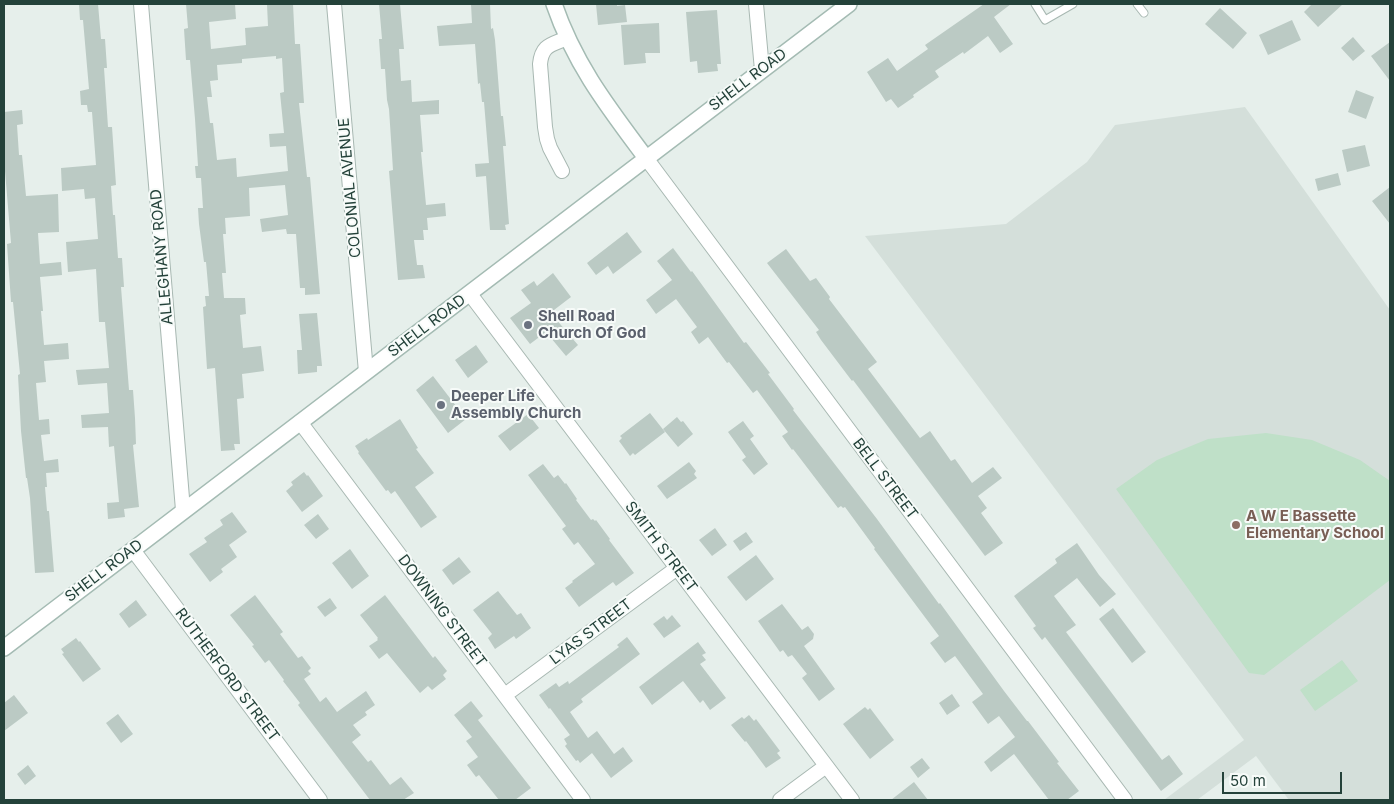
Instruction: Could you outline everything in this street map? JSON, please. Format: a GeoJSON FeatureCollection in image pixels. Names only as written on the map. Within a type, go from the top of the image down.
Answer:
{"type":"FeatureCollection","features":[{"type":"Feature","properties":{"kind":"street","name":"ALLEGHANY ROAD"},"geometry":{"type":"LineString","coordinates":[[141,4],[184,510]]}},
{"type":"Feature","properties":{"kind":"street","name":"COLONIAL AVENUE"},"geometry":{"type":"LineString","coordinates":[[334,4],[366,372]]}},
{"type":"Feature","properties":{"kind":"street"},"geometry":{"type":"LineString","coordinates":[[554,4],[567,38],[591,83],[646,158]]}},
{"type":"Feature","properties":{"kind":"street"},"geometry":{"type":"LineString","coordinates":[[756,4],[762,70]]}},
{"type":"Feature","properties":{"kind":"street","name":"SHELL ROAD"},"geometry":{"type":"LineString","coordinates":[[4,648],[849,4]]}},
{"type":"Feature","properties":{"kind":"street"},"geometry":{"type":"LineString","coordinates":[[562,171],[547,139],[540,64],[545,49],[567,38]]}},
{"type":"Feature","properties":{"kind":"street","name":"BELL STREET"},"geometry":{"type":"LineString","coordinates":[[646,158],[1125,800]]}},
{"type":"Feature","properties":{"kind":"street","name":"SMITH STREET"},"geometry":{"type":"LineString","coordinates":[[470,294],[852,800]]}},
{"type":"Feature","properties":{"kind":"street","name":"DOWNING STREET"},"geometry":{"type":"LineString","coordinates":[[300,422],[583,800]]}},
{"type":"Feature","properties":{"kind":"street","name":"RUTHERFORD STREET"},"geometry":{"type":"LineString","coordinates":[[133,550],[320,800]]}},
{"type":"Feature","properties":{"kind":"street","name":"LYAS STREET"},"geometry":{"type":"LineString","coordinates":[[505,695],[676,568]]}},
{"type":"Feature","properties":{"kind":"street"},"geometry":{"type":"LineString","coordinates":[[780,800],[826,766]]}},
{"type":"Feature","properties":{"kind":"lane"},"geometry":{"type":"LineString","coordinates":[[1035,4],[1045,20],[1073,4]]}},
{"type":"Feature","properties":{"kind":"lane"},"geometry":{"type":"LineString","coordinates":[[1137,4],[1144,12]]}},
{"type":"Feature","properties":{"kind":"shaded area","name":"A W E Bassette Elementary School"},"geometry":{"type":"Polygon","coordinates":[[[1245,107],[1390,310],[1390,800],[1289,800],[1256,756],[1197,800],[1164,800],[1244,740],[865,236],[1006,224],[1087,162],[1115,125],[1245,107]]]}},
{"type":"Feature","properties":{"kind":"green space"},"geometry":{"type":"Polygon","coordinates":[[[1266,433],[1312,440],[1360,460],[1390,481],[1390,580],[1264,675],[1249,673],[1116,489],[1157,460],[1208,439],[1266,433]]]}},
{"type":"Feature","properties":{"kind":"green space"},"geometry":{"type":"Polygon","coordinates":[[[1342,660],[1358,681],[1315,711],[1300,690],[1342,660]]]}},
{"type":"Feature","properties":{"kind":"building"},"geometry":{"type":"Polygon","coordinates":[[[79,4],[98,4],[101,39],[105,39],[107,68],[104,68],[108,127],[112,127],[116,185],[111,186],[113,215],[115,215],[118,258],[122,258],[124,287],[121,287],[129,390],[133,390],[135,418],[136,444],[133,445],[139,507],[124,509],[125,517],[108,519],[107,503],[119,502],[114,446],[109,447],[108,427],[82,428],[81,415],[109,413],[107,383],[78,385],[76,370],[109,368],[105,322],[99,322],[96,269],[68,272],[66,242],[98,239],[95,198],[85,199],[84,189],[62,191],[61,168],[96,165],[92,112],[88,112],[87,105],[81,105],[80,91],[89,89],[83,20],[80,20],[79,4]]]}},
{"type":"Feature","properties":{"kind":"building"},"geometry":{"type":"Polygon","coordinates":[[[186,4],[235,4],[236,19],[209,22],[211,49],[246,45],[245,28],[268,26],[267,4],[293,4],[295,44],[300,44],[304,103],[299,103],[307,177],[310,177],[320,294],[305,295],[305,288],[300,288],[296,234],[287,234],[286,229],[262,232],[260,219],[288,215],[285,185],[249,188],[250,216],[225,218],[226,234],[223,234],[226,273],[222,273],[224,298],[245,298],[246,314],[240,315],[243,348],[261,346],[264,371],[242,374],[244,398],[237,399],[240,444],[234,444],[235,450],[221,451],[215,368],[207,369],[203,307],[206,306],[205,296],[209,296],[206,262],[204,262],[199,224],[198,208],[203,208],[201,178],[196,178],[195,166],[198,166],[190,60],[186,60],[184,29],[188,28],[186,4]],[[276,56],[242,59],[242,63],[217,65],[218,80],[210,81],[212,97],[207,97],[210,123],[213,123],[217,160],[236,158],[237,177],[288,171],[286,146],[270,147],[269,134],[284,133],[280,93],[284,92],[282,58],[276,59],[276,56]]]}},
{"type":"Feature","properties":{"kind":"building"},"geometry":{"type":"Polygon","coordinates":[[[379,4],[400,4],[404,49],[399,49],[401,81],[411,80],[412,102],[439,100],[439,114],[420,115],[426,205],[445,203],[446,216],[427,218],[428,230],[423,230],[424,240],[414,240],[417,265],[423,265],[425,278],[398,280],[389,171],[393,170],[389,109],[385,69],[381,69],[379,39],[382,39],[379,4]]]}},
{"type":"Feature","properties":{"kind":"building"},"geometry":{"type":"Polygon","coordinates":[[[471,4],[490,4],[491,29],[493,28],[495,40],[501,116],[503,116],[506,146],[503,146],[509,224],[505,225],[506,230],[490,230],[486,176],[476,177],[475,164],[489,163],[484,102],[482,102],[480,83],[478,84],[475,44],[439,46],[437,26],[472,23],[471,4]]]}},
{"type":"Feature","properties":{"kind":"building"},"geometry":{"type":"Polygon","coordinates":[[[596,4],[625,5],[627,22],[598,25],[596,4]]]}},
{"type":"Feature","properties":{"kind":"building"},"geometry":{"type":"Polygon","coordinates":[[[984,4],[1011,4],[994,17],[1013,44],[1000,53],[988,36],[964,54],[963,52],[935,71],[939,77],[898,108],[891,99],[886,102],[867,72],[888,58],[897,71],[928,49],[925,45],[984,4]]]}},
{"type":"Feature","properties":{"kind":"building"},"geometry":{"type":"Polygon","coordinates":[[[1312,4],[1343,4],[1318,27],[1304,12],[1312,4]]]}},
{"type":"Feature","properties":{"kind":"building"},"geometry":{"type":"Polygon","coordinates":[[[1220,8],[1247,33],[1233,49],[1205,24],[1220,8]]]}},
{"type":"Feature","properties":{"kind":"building"},"geometry":{"type":"Polygon","coordinates":[[[717,10],[721,64],[717,64],[718,71],[698,73],[697,61],[690,62],[686,12],[717,10]]]}},
{"type":"Feature","properties":{"kind":"building"},"geometry":{"type":"Polygon","coordinates":[[[1292,20],[1301,40],[1268,55],[1259,35],[1292,20]]]}},
{"type":"Feature","properties":{"kind":"building"},"geometry":{"type":"Polygon","coordinates":[[[659,23],[660,53],[645,53],[646,63],[624,65],[621,25],[659,23]]]}},
{"type":"Feature","properties":{"kind":"building"},"geometry":{"type":"Polygon","coordinates":[[[1353,37],[1365,51],[1353,61],[1341,48],[1353,37]]]}},
{"type":"Feature","properties":{"kind":"building"},"geometry":{"type":"Polygon","coordinates":[[[1390,42],[1390,81],[1371,56],[1390,42]]]}},
{"type":"Feature","properties":{"kind":"building"},"geometry":{"type":"Polygon","coordinates":[[[1356,90],[1374,97],[1366,119],[1348,112],[1356,90]]]}},
{"type":"Feature","properties":{"kind":"building"},"geometry":{"type":"Polygon","coordinates":[[[22,110],[23,124],[17,125],[19,155],[22,155],[26,196],[58,194],[59,232],[38,233],[40,264],[61,262],[62,275],[40,277],[44,345],[68,343],[69,359],[44,361],[46,382],[36,383],[39,420],[49,419],[50,434],[41,435],[44,461],[58,459],[59,472],[46,473],[47,487],[45,487],[54,572],[35,573],[30,498],[21,431],[18,375],[20,374],[13,302],[11,302],[7,244],[11,243],[4,159],[4,112],[22,110]]]}},
{"type":"Feature","properties":{"kind":"building"},"geometry":{"type":"Polygon","coordinates":[[[1365,145],[1370,166],[1347,172],[1342,150],[1365,145]]]}},
{"type":"Feature","properties":{"kind":"building"},"geometry":{"type":"Polygon","coordinates":[[[1338,173],[1341,185],[1318,191],[1315,179],[1338,173]]]}},
{"type":"Feature","properties":{"kind":"building"},"geometry":{"type":"Polygon","coordinates":[[[1390,187],[1390,224],[1372,201],[1390,187]]]}},
{"type":"Feature","properties":{"kind":"building"},"geometry":{"type":"Polygon","coordinates":[[[627,232],[642,252],[613,274],[608,266],[596,275],[587,263],[627,232]]]}},
{"type":"Feature","properties":{"kind":"building"},"geometry":{"type":"Polygon","coordinates":[[[673,248],[744,343],[746,342],[770,373],[768,374],[793,410],[1059,762],[1057,763],[1079,791],[1067,800],[1049,800],[1014,754],[991,772],[984,762],[1015,737],[999,716],[988,724],[972,702],[983,694],[955,656],[945,663],[930,643],[939,636],[845,507],[841,506],[838,508],[792,450],[782,436],[788,432],[757,390],[753,393],[708,337],[699,344],[691,332],[697,327],[676,299],[656,314],[646,300],[672,280],[657,261],[673,248]]]}},
{"type":"Feature","properties":{"kind":"building"},"geometry":{"type":"Polygon","coordinates":[[[786,249],[810,281],[816,278],[830,297],[829,299],[877,362],[868,369],[920,438],[930,431],[951,461],[955,459],[972,483],[993,467],[1002,478],[978,496],[987,508],[981,513],[1003,543],[985,556],[821,340],[816,332],[819,330],[767,263],[786,249]]]}},
{"type":"Feature","properties":{"kind":"building"},"geometry":{"type":"Polygon","coordinates":[[[553,273],[571,297],[554,310],[559,315],[555,318],[578,345],[566,356],[546,332],[530,344],[510,318],[531,303],[521,290],[534,281],[537,286],[553,273]]]}},
{"type":"Feature","properties":{"kind":"building"},"geometry":{"type":"Polygon","coordinates":[[[317,313],[322,366],[317,366],[317,372],[298,374],[297,350],[302,350],[299,314],[317,313]]]}},
{"type":"Feature","properties":{"kind":"building"},"geometry":{"type":"Polygon","coordinates":[[[476,345],[488,362],[468,378],[455,360],[476,345]]]}},
{"type":"Feature","properties":{"kind":"building","name":"Deeper Life Assembly Church"},"geometry":{"type":"Polygon","coordinates":[[[433,376],[466,419],[448,433],[416,390],[433,376]]]}},
{"type":"Feature","properties":{"kind":"building"},"geometry":{"type":"Polygon","coordinates":[[[650,413],[665,432],[635,455],[633,453],[630,456],[619,441],[622,438],[620,436],[650,413]]]}},
{"type":"Feature","properties":{"kind":"building"},"geometry":{"type":"Polygon","coordinates":[[[528,414],[539,428],[510,451],[498,436],[528,414]]]}},
{"type":"Feature","properties":{"kind":"building"},"geometry":{"type":"Polygon","coordinates":[[[677,417],[681,422],[683,421],[693,434],[678,447],[663,429],[677,417]]]}},
{"type":"Feature","properties":{"kind":"building"},"geometry":{"type":"Polygon","coordinates":[[[400,419],[418,448],[416,449],[434,473],[415,487],[437,517],[421,528],[395,491],[391,494],[388,490],[386,491],[358,453],[355,446],[367,438],[368,440],[400,419]]]}},
{"type":"Feature","properties":{"kind":"building"},"geometry":{"type":"Polygon","coordinates":[[[743,421],[754,436],[750,439],[768,464],[754,475],[742,460],[746,457],[728,432],[743,421]]]}},
{"type":"Feature","properties":{"kind":"building"},"geometry":{"type":"Polygon","coordinates":[[[689,462],[696,471],[694,474],[697,478],[667,499],[657,486],[689,462]]]}},
{"type":"Feature","properties":{"kind":"building"},"geometry":{"type":"Polygon","coordinates":[[[543,464],[554,478],[558,475],[566,483],[591,520],[596,520],[634,573],[616,586],[613,582],[579,607],[565,588],[595,564],[578,542],[574,545],[562,529],[566,526],[528,475],[543,464]]]}},
{"type":"Feature","properties":{"kind":"building"},"geometry":{"type":"Polygon","coordinates":[[[304,472],[323,496],[302,512],[286,491],[293,485],[291,482],[304,472]]]}},
{"type":"Feature","properties":{"kind":"building"},"geometry":{"type":"Polygon","coordinates":[[[232,512],[247,532],[229,545],[237,557],[221,569],[223,572],[210,582],[189,554],[207,542],[204,538],[223,525],[220,520],[232,512]]]}},
{"type":"Feature","properties":{"kind":"building"},"geometry":{"type":"Polygon","coordinates":[[[318,514],[329,529],[316,539],[304,525],[318,514]]]}},
{"type":"Feature","properties":{"kind":"building"},"geometry":{"type":"Polygon","coordinates":[[[715,528],[727,545],[712,556],[699,540],[715,528]]]}},
{"type":"Feature","properties":{"kind":"building"},"geometry":{"type":"Polygon","coordinates":[[[746,532],[753,542],[740,551],[733,541],[746,532]]]}},
{"type":"Feature","properties":{"kind":"building"},"geometry":{"type":"Polygon","coordinates":[[[1077,543],[1099,575],[1116,594],[1100,607],[1077,578],[1054,596],[1076,625],[1066,632],[1162,760],[1169,755],[1183,774],[1161,791],[1045,637],[1042,640],[1033,628],[1036,626],[1014,596],[1057,563],[1055,559],[1077,543]]]}},
{"type":"Feature","properties":{"kind":"building"},"geometry":{"type":"Polygon","coordinates":[[[350,549],[369,576],[352,589],[332,563],[350,549]]]}},
{"type":"Feature","properties":{"kind":"building"},"geometry":{"type":"Polygon","coordinates":[[[756,555],[774,579],[746,601],[727,577],[756,555]]]}},
{"type":"Feature","properties":{"kind":"building"},"geometry":{"type":"Polygon","coordinates":[[[459,557],[471,572],[453,585],[442,570],[459,557]]]}},
{"type":"Feature","properties":{"kind":"building"},"geometry":{"type":"Polygon","coordinates":[[[498,591],[517,615],[521,613],[531,628],[516,639],[514,636],[495,649],[488,638],[492,634],[473,610],[498,591]]]}},
{"type":"Feature","properties":{"kind":"building"},"geometry":{"type":"Polygon","coordinates":[[[255,595],[283,632],[280,634],[298,658],[302,656],[311,668],[308,671],[311,674],[304,679],[320,702],[326,697],[337,712],[366,691],[375,705],[365,712],[367,715],[353,725],[361,735],[352,742],[368,762],[371,760],[390,785],[401,777],[414,793],[403,800],[370,800],[298,705],[300,703],[269,660],[265,663],[252,646],[254,645],[230,615],[255,595]]]}},
{"type":"Feature","properties":{"kind":"building"},"geometry":{"type":"Polygon","coordinates":[[[385,595],[433,658],[435,656],[447,671],[443,675],[446,679],[432,690],[428,686],[420,693],[387,653],[379,659],[369,646],[378,638],[360,615],[385,595]]]}},
{"type":"Feature","properties":{"kind":"building"},"geometry":{"type":"Polygon","coordinates":[[[330,598],[337,608],[325,617],[317,607],[330,598]]]}},
{"type":"Feature","properties":{"kind":"building"},"geometry":{"type":"Polygon","coordinates":[[[136,600],[147,615],[129,628],[119,614],[136,600]]]}},
{"type":"Feature","properties":{"kind":"building"},"geometry":{"type":"Polygon","coordinates":[[[782,604],[802,630],[808,626],[814,634],[813,639],[804,646],[835,689],[819,701],[802,678],[807,674],[792,655],[788,657],[783,650],[780,652],[758,621],[782,604]]]}},
{"type":"Feature","properties":{"kind":"building"},"geometry":{"type":"Polygon","coordinates":[[[1113,608],[1146,652],[1132,663],[1099,619],[1113,608]]]}},
{"type":"Feature","properties":{"kind":"building"},"geometry":{"type":"Polygon","coordinates":[[[672,615],[681,626],[664,638],[653,624],[664,616],[667,620],[672,615]]]}},
{"type":"Feature","properties":{"kind":"building"},"geometry":{"type":"Polygon","coordinates":[[[627,637],[640,654],[581,699],[583,702],[570,712],[588,738],[597,731],[614,754],[623,747],[633,761],[611,778],[592,753],[580,763],[578,760],[576,761],[565,746],[567,744],[564,739],[570,735],[539,695],[556,683],[559,687],[568,681],[569,684],[619,647],[617,645],[627,637]]]}},
{"type":"Feature","properties":{"kind":"building"},"geometry":{"type":"Polygon","coordinates":[[[76,638],[101,669],[83,682],[62,654],[64,653],[61,649],[76,638]]]}},
{"type":"Feature","properties":{"kind":"building"},"geometry":{"type":"Polygon","coordinates":[[[698,642],[706,653],[702,655],[706,660],[700,664],[726,698],[710,710],[703,700],[700,703],[683,681],[652,705],[639,687],[698,642]]]}},
{"type":"Feature","properties":{"kind":"building"},"geometry":{"type":"Polygon","coordinates":[[[952,694],[960,706],[947,715],[939,703],[952,694]]]}},
{"type":"Feature","properties":{"kind":"building"},"geometry":{"type":"Polygon","coordinates":[[[14,695],[28,713],[4,731],[4,703],[14,695]]]}},
{"type":"Feature","properties":{"kind":"building"},"geometry":{"type":"Polygon","coordinates":[[[471,701],[483,716],[478,720],[531,788],[515,800],[499,800],[479,775],[476,777],[467,765],[478,757],[466,741],[472,737],[454,715],[471,701]]]}},
{"type":"Feature","properties":{"kind":"building"},"geometry":{"type":"Polygon","coordinates":[[[865,707],[868,710],[870,708],[894,740],[870,759],[843,724],[865,707]]]}},
{"type":"Feature","properties":{"kind":"building"},"geometry":{"type":"Polygon","coordinates":[[[118,714],[133,734],[121,743],[106,723],[118,714]]]}},
{"type":"Feature","properties":{"kind":"building"},"geometry":{"type":"Polygon","coordinates":[[[749,715],[754,721],[756,719],[780,751],[777,753],[781,758],[766,768],[746,741],[731,725],[742,717],[744,719],[749,715]]]}},
{"type":"Feature","properties":{"kind":"building"},"geometry":{"type":"Polygon","coordinates":[[[922,758],[930,768],[918,778],[910,767],[922,758]]]}},
{"type":"Feature","properties":{"kind":"building"},"geometry":{"type":"Polygon","coordinates":[[[28,765],[36,776],[25,785],[17,774],[28,765]]]}},
{"type":"Feature","properties":{"kind":"building"},"geometry":{"type":"Polygon","coordinates":[[[914,782],[928,800],[891,800],[914,782]]]}},
{"type":"Feature","properties":{"kind":"place","name":"Shell Road Church Of God"},"geometry":{"type":"Point","coordinates":[528,325]}},
{"type":"Feature","properties":{"kind":"place","name":"Deeper Life Assembly Church"},"geometry":{"type":"Point","coordinates":[441,405]}},
{"type":"Feature","properties":{"kind":"place","name":"A W E Bassette Elementary School"},"geometry":{"type":"Point","coordinates":[1236,525]}}]}
